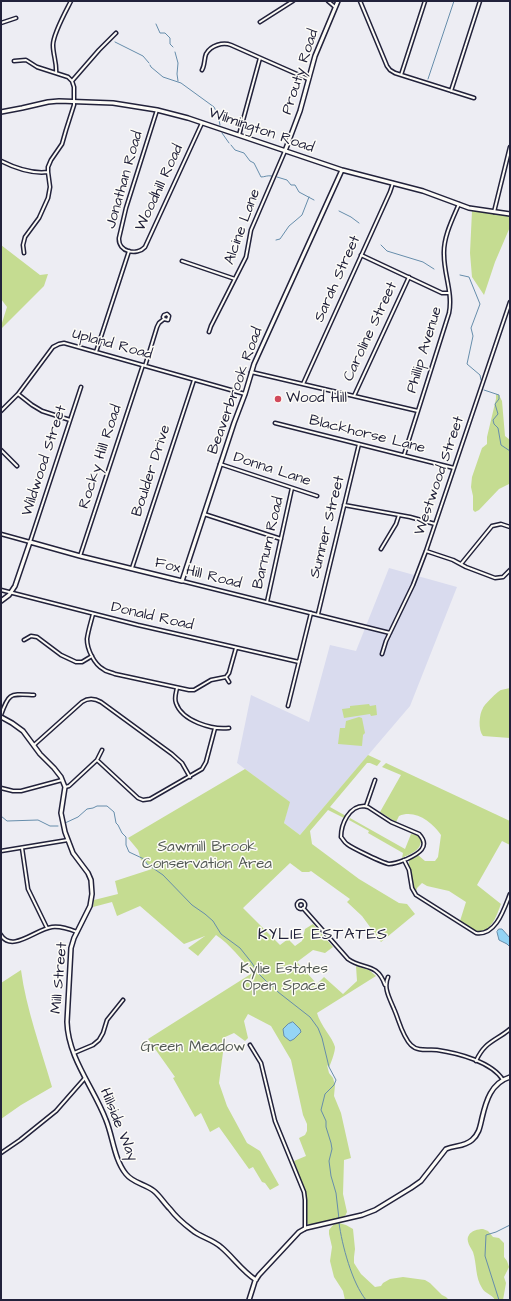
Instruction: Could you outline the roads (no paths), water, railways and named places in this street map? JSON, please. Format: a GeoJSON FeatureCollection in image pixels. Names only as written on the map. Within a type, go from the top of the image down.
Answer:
{"type":"FeatureCollection","features":[{"type":"Feature","properties":{"kind":"street"},"geometry":{"type":"LineString","coordinates":[[56,73],[53,41],[71,1]]}},
{"type":"Feature","properties":{"kind":"street"},"geometry":{"type":"LineString","coordinates":[[260,22],[293,1]]}},
{"type":"Feature","properties":{"kind":"street"},"geometry":{"type":"LineString","coordinates":[[328,1],[335,8]]}},
{"type":"Feature","properties":{"kind":"street","name":"Prouty Road"},"geometry":{"type":"LineString","coordinates":[[285,151],[298,117],[315,56],[338,1]]}},
{"type":"Feature","properties":{"kind":"street"},"geometry":{"type":"LineString","coordinates":[[360,1],[387,67],[392,72],[474,98]]}},
{"type":"Feature","properties":{"kind":"street"},"geometry":{"type":"LineString","coordinates":[[401,75],[425,1]]}},
{"type":"Feature","properties":{"kind":"street"},"geometry":{"type":"LineString","coordinates":[[451,90],[480,1]]}},
{"type":"Feature","properties":{"kind":"street"},"geometry":{"type":"LineString","coordinates":[[1,23],[16,18]]}},
{"type":"Feature","properties":{"kind":"street"},"geometry":{"type":"LineString","coordinates":[[72,82],[99,50],[116,33]]}},
{"type":"Feature","properties":{"kind":"street"},"geometry":{"type":"LineString","coordinates":[[202,70],[207,54],[211,49],[222,43],[231,45],[308,78]]}},
{"type":"Feature","properties":{"kind":"street"},"geometry":{"type":"LineString","coordinates":[[239,136],[260,58]]}},
{"type":"Feature","properties":{"kind":"street"},"geometry":{"type":"LineString","coordinates":[[14,61],[26,60],[37,67],[68,77],[74,87],[74,107],[62,144],[48,167],[50,187],[48,198],[39,218],[25,237],[23,245],[24,253]]}},
{"type":"Feature","properties":{"kind":"street","name":"Wilmington Road"},"geometry":{"type":"LineString","coordinates":[[1,112],[51,101],[113,103],[157,110],[202,123],[342,170],[424,191],[475,209],[510,214]]}},
{"type":"Feature","properties":{"kind":"street","name":"Jonathan Road"},"geometry":{"type":"LineString","coordinates":[[129,251],[121,246],[119,243],[119,238],[126,208],[157,110]]}},
{"type":"Feature","properties":{"kind":"street","name":"Woodhill Road"},"geometry":{"type":"LineString","coordinates":[[129,251],[140,251],[145,245],[202,123]]}},
{"type":"Feature","properties":{"kind":"street"},"geometry":{"type":"LineString","coordinates":[[494,212],[510,147]]}},
{"type":"Feature","properties":{"kind":"street","name":"Alcine Lane"},"geometry":{"type":"LineString","coordinates":[[209,332],[246,256],[252,227],[285,151]]}},
{"type":"Feature","properties":{"kind":"street"},"geometry":{"type":"LineString","coordinates":[[1,161],[17,168],[48,172]]}},
{"type":"Feature","properties":{"kind":"street","name":"Beaverbrook Road"},"geometry":{"type":"LineString","coordinates":[[182,581],[251,372],[342,170]]}},
{"type":"Feature","properties":{"kind":"street","name":"Sarah Street"},"geometry":{"type":"LineString","coordinates":[[302,384],[393,183]]}},
{"type":"Feature","properties":{"kind":"street","name":"Phillip Avenue"},"geometry":{"type":"LineString","coordinates":[[404,455],[449,313],[450,293],[444,262],[444,249],[449,228],[459,204]]}},
{"type":"Feature","properties":{"kind":"street"},"geometry":{"type":"LineString","coordinates":[[96,352],[129,251]]}},
{"type":"Feature","properties":{"kind":"street"},"geometry":{"type":"LineString","coordinates":[[361,255],[443,293],[450,293]]}},
{"type":"Feature","properties":{"kind":"street"},"geometry":{"type":"LineString","coordinates":[[182,262],[235,279]]}},
{"type":"Feature","properties":{"kind":"street","name":"Caroline Street"},"geometry":{"type":"LineString","coordinates":[[354,396],[409,277]]}},
{"type":"Feature","properties":{"kind":"street","name":"Westwood Street"},"geometry":{"type":"LineString","coordinates":[[382,654],[426,551],[510,302]]}},
{"type":"Feature","properties":{"kind":"street","name":"Rocky Hill Road"},"geometry":{"type":"LineString","coordinates":[[80,556],[157,327],[164,319]]}},
{"type":"Feature","properties":{"kind":"street","name":"Upland Road"},"geometry":{"type":"LineString","coordinates":[[1,411],[18,394],[53,347],[67,343],[245,394]]}},
{"type":"Feature","properties":{"kind":"street"},"geometry":{"type":"LineString","coordinates":[[251,372],[418,411]]}},
{"type":"Feature","properties":{"kind":"street","name":"Boulder Drive"},"geometry":{"type":"LineString","coordinates":[[132,569],[194,380]]}},
{"type":"Feature","properties":{"kind":"street","name":"Wildwood Street"},"geometry":{"type":"LineString","coordinates":[[30,542],[81,386]]}},
{"type":"Feature","properties":{"kind":"street"},"geometry":{"type":"LineString","coordinates":[[18,394],[32,406],[42,411],[70,420]]}},
{"type":"Feature","properties":{"kind":"street","name":"Blackhorse Lane"},"geometry":{"type":"LineString","coordinates":[[275,423],[454,468]]}},
{"type":"Feature","properties":{"kind":"street","name":"Sumner Street"},"geometry":{"type":"LineString","coordinates":[[318,614],[359,444]]}},
{"type":"Feature","properties":{"kind":"street"},"geometry":{"type":"LineString","coordinates":[[1,450],[16,466]]}},
{"type":"Feature","properties":{"kind":"street","name":"Donna Lane"},"geometry":{"type":"LineString","coordinates":[[220,464],[317,496]]}},
{"type":"Feature","properties":{"kind":"street","name":"Barnum Road"},"geometry":{"type":"LineString","coordinates":[[267,602],[292,488]]}},
{"type":"Feature","properties":{"kind":"street"},"geometry":{"type":"LineString","coordinates":[[344,505],[399,515],[435,524]]}},
{"type":"Feature","properties":{"kind":"street"},"geometry":{"type":"LineString","coordinates":[[204,514],[281,539]]}},
{"type":"Feature","properties":{"kind":"street"},"geometry":{"type":"LineString","coordinates":[[382,549],[396,524],[399,515]]}},
{"type":"Feature","properties":{"kind":"street"},"geometry":{"type":"LineString","coordinates":[[461,564],[492,526],[501,524],[510,527]]}},
{"type":"Feature","properties":{"kind":"street","name":"Fox Hill Road"},"geometry":{"type":"LineString","coordinates":[[1,534],[80,556],[390,633]]}},
{"type":"Feature","properties":{"kind":"street"},"geometry":{"type":"LineString","coordinates":[[1,601],[16,585],[30,542]]}},
{"type":"Feature","properties":{"kind":"street"},"geometry":{"type":"LineString","coordinates":[[426,551],[453,560],[496,578],[503,577],[510,570]]}},
{"type":"Feature","properties":{"kind":"street","name":"Donald Road"},"geometry":{"type":"LineString","coordinates":[[1,590],[93,614],[299,662]]}},
{"type":"Feature","properties":{"kind":"street"},"geometry":{"type":"LineString","coordinates":[[288,706],[311,613]]}},
{"type":"Feature","properties":{"kind":"street"},"geometry":{"type":"LineString","coordinates":[[93,614],[87,638],[88,648],[100,667],[106,671],[176,688],[193,690],[211,680],[226,677],[229,673],[236,648]]}},
{"type":"Feature","properties":{"kind":"street"},"geometry":{"type":"LineString","coordinates":[[24,640],[31,636],[37,637],[61,655],[76,662],[83,661],[92,656]]}},
{"type":"Feature","properties":{"kind":"street"},"geometry":{"type":"LineString","coordinates":[[226,677],[229,682]]}},
{"type":"Feature","properties":{"kind":"street"},"geometry":{"type":"LineString","coordinates":[[176,688],[175,699],[180,710],[197,723],[215,728],[229,728]]}},
{"type":"Feature","properties":{"kind":"street"},"geometry":{"type":"LineString","coordinates":[[1,716],[6,701],[10,697],[15,695],[34,696]]}},
{"type":"Feature","properties":{"kind":"street"},"geometry":{"type":"LineString","coordinates":[[34,745],[82,702],[93,698],[101,702],[172,754],[182,763],[190,777]]}},
{"type":"Feature","properties":{"kind":"street","name":"Mill Street"},"geometry":{"type":"LineString","coordinates":[[1,716],[20,729],[40,754],[58,772],[63,780],[65,787],[61,813],[68,840],[75,856],[89,874],[92,885],[90,906],[77,932],[70,952],[68,1022],[69,1041],[88,1083]]}},
{"type":"Feature","properties":{"kind":"street"},"geometry":{"type":"LineString","coordinates":[[97,760],[136,796],[143,800],[153,798],[201,770],[205,765],[215,728]]}},
{"type":"Feature","properties":{"kind":"street"},"geometry":{"type":"LineString","coordinates":[[65,787],[69,786],[97,760],[102,750]]}},
{"type":"Feature","properties":{"kind":"street"},"geometry":{"type":"LineString","coordinates":[[1,788],[22,791],[63,780]]}},
{"type":"Feature","properties":{"kind":"street"},"geometry":{"type":"LineString","coordinates":[[366,806],[375,780]]}},
{"type":"Feature","properties":{"kind":"street"},"geometry":{"type":"LineString","coordinates":[[366,806],[392,822],[421,836],[423,842],[422,850],[419,853],[394,864],[385,863],[348,845],[341,836],[342,826],[356,807],[366,806]]}},
{"type":"Feature","properties":{"kind":"street"},"geometry":{"type":"LineString","coordinates":[[1,851],[68,840]]}},
{"type":"Feature","properties":{"kind":"street"},"geometry":{"type":"LineString","coordinates":[[22,848],[28,889],[47,928]]}},
{"type":"Feature","properties":{"kind":"street"},"geometry":{"type":"LineString","coordinates":[[404,860],[409,870],[412,888],[416,895],[476,933],[484,933],[494,926],[506,906],[510,894]]}},
{"type":"Feature","properties":{"kind":"street"},"geometry":{"type":"LineString","coordinates":[[300,901],[304,903],[305,906],[303,908],[298,909],[297,903],[300,901]]}},
{"type":"Feature","properties":{"kind":"street"},"geometry":{"type":"LineString","coordinates":[[303,908],[349,960],[375,970],[382,978],[405,1036],[413,1047],[419,1050],[442,1051],[476,1061],[492,1068],[503,1080]]}},
{"type":"Feature","properties":{"kind":"street"},"geometry":{"type":"LineString","coordinates":[[1,935],[6,940],[15,942],[47,928],[61,927],[77,932]]}},
{"type":"Feature","properties":{"kind":"street"},"geometry":{"type":"LineString","coordinates":[[386,986],[388,977]]}},
{"type":"Feature","properties":{"kind":"street"},"geometry":{"type":"LineString","coordinates":[[74,1053],[93,1045],[99,1040],[104,1033],[108,1019],[123,1000]]}},
{"type":"Feature","properties":{"kind":"street"},"geometry":{"type":"LineString","coordinates":[[476,1061],[488,1044],[510,1029]]}},
{"type":"Feature","properties":{"kind":"street"},"geometry":{"type":"LineString","coordinates":[[250,1045],[261,1063],[275,1121],[304,1192],[305,1229]]}},
{"type":"Feature","properties":{"kind":"street"},"geometry":{"type":"LineString","coordinates":[[1,1153],[56,1111],[86,1077]]}},
{"type":"Feature","properties":{"kind":"street"},"geometry":{"type":"LineString","coordinates":[[249,1300],[256,1280],[264,1268],[297,1234],[305,1229],[366,1214],[381,1207],[416,1185],[428,1173],[444,1150],[465,1144],[476,1136],[490,1092],[497,1084],[510,1077]]}},
{"type":"Feature","properties":{"kind":"street","name":"Hillside Way"},"geometry":{"type":"LineString","coordinates":[[88,1083],[103,1112],[112,1134],[118,1158],[126,1174],[151,1189],[192,1230],[217,1244],[256,1280]]}},
{"type":"Feature","properties":{"kind":"water"},"geometry":{"type":"Polygon","coordinates":[[[499,929],[502,929],[510,938],[510,947],[499,940],[497,932],[499,929]]]}},
{"type":"Feature","properties":{"kind":"water"},"geometry":{"type":"Polygon","coordinates":[[[293,1022],[301,1032],[290,1041],[284,1036],[283,1029],[288,1024],[293,1022]]]}},
{"type":"Feature","properties":{"kind":"waterway"},"geometry":{"type":"LineString","coordinates":[[428,79],[454,1]]}},
{"type":"Feature","properties":{"kind":"waterway"},"geometry":{"type":"LineString","coordinates":[[156,24],[160,33],[165,33],[170,38],[170,44],[173,47]]}},
{"type":"Feature","properties":{"kind":"waterway"},"geometry":{"type":"LineString","coordinates":[[115,42],[143,56],[149,63]]}},
{"type":"Feature","properties":{"kind":"waterway"},"geometry":{"type":"LineString","coordinates":[[175,52],[178,63],[178,81]]}},
{"type":"Feature","properties":{"kind":"waterway"},"geometry":{"type":"LineString","coordinates":[[150,65],[163,77],[181,83],[214,107],[218,115],[220,125]]}},
{"type":"Feature","properties":{"kind":"waterway"},"geometry":{"type":"LineString","coordinates":[[222,133],[229,143]]}},
{"type":"Feature","properties":{"kind":"waterway"},"geometry":{"type":"LineString","coordinates":[[231,145],[235,150],[244,153],[250,161],[254,163],[261,177],[272,176]]}},
{"type":"Feature","properties":{"kind":"waterway"},"geometry":{"type":"LineString","coordinates":[[277,177],[287,180],[291,185],[295,185],[299,192],[314,200]]}},
{"type":"Feature","properties":{"kind":"waterway"},"geometry":{"type":"LineString","coordinates":[[276,240],[280,239],[289,226],[302,215],[309,197]]}},
{"type":"Feature","properties":{"kind":"waterway"},"geometry":{"type":"LineString","coordinates":[[339,211],[359,223]]}},
{"type":"Feature","properties":{"kind":"waterway"},"geometry":{"type":"LineString","coordinates":[[381,245],[387,251],[423,262],[434,269]]}},
{"type":"Feature","properties":{"kind":"waterway"},"geometry":{"type":"LineString","coordinates":[[460,275],[469,277],[480,304],[471,328],[473,336],[467,364],[480,375],[481,380]]}},
{"type":"Feature","properties":{"kind":"waterway"},"geometry":{"type":"LineString","coordinates":[[484,390],[499,395],[499,399],[495,404],[498,414],[493,420],[494,424],[498,428],[501,445],[510,451]]}},
{"type":"Feature","properties":{"kind":"waterway"},"geometry":{"type":"LineString","coordinates":[[65,823],[78,817],[87,809],[97,806],[107,806],[114,812],[116,823],[126,837],[126,845],[129,852],[144,859],[147,864],[163,875],[192,905],[213,921],[221,934],[240,948],[258,973],[278,992],[310,1017],[318,1028],[329,1067],[336,1080],[334,1085],[325,1094],[321,1110],[326,1121],[326,1127],[332,1149],[329,1161],[331,1176],[336,1193],[339,1219]]}},
{"type":"Feature","properties":{"kind":"waterway"},"geometry":{"type":"LineString","coordinates":[[1,816],[7,821],[38,820],[50,826],[58,826]]}},
{"type":"Feature","properties":{"kind":"waterway"},"geometry":{"type":"LineString","coordinates":[[339,1223],[348,1263],[356,1284],[366,1300]]}},
{"type":"Feature","properties":{"kind":"waterway"},"geometry":{"type":"LineString","coordinates":[[499,1300],[485,1256],[486,1235],[510,1225]]}},
{"type":"Feature","properties":{"kind":"place","name":"Wood Hill"},"geometry":{"type":"Point","coordinates":[278,399]}},
{"type":"Feature","properties":{"kind":"district","name":"KYLIE ESTATES"},"geometry":{"type":"Point","coordinates":[323,936]}},
{"type":"Feature","properties":{"kind":"park label","name":"Sawmill Brook Conservation Area"},"geometry":{"type":"Point","coordinates":[207,856]}},
{"type":"Feature","properties":{"kind":"park label","name":"Kylie Estates Open Space"},"geometry":{"type":"Point","coordinates":[284,978]}},
{"type":"Feature","properties":{"kind":"park label","name":"Green Meadow"},"geometry":{"type":"Point","coordinates":[193,1048]}}]}
